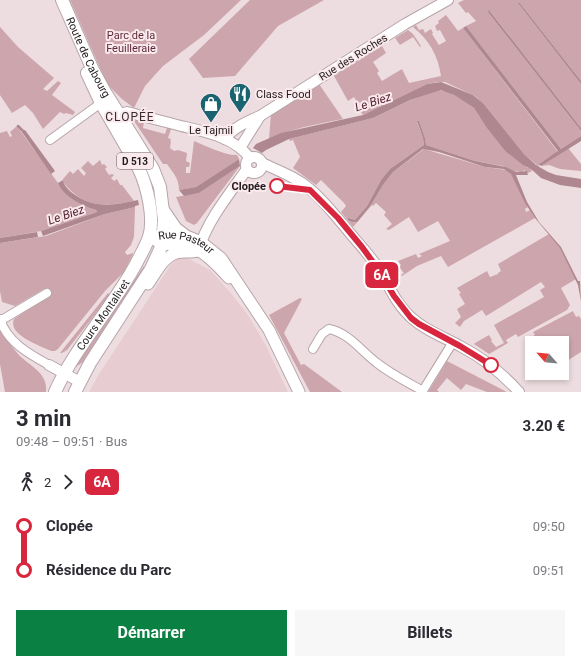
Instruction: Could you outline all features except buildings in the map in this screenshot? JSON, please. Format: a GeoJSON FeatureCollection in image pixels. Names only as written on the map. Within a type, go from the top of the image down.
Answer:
{"type":"FeatureCollection","features":[{"type":"Feature","properties":{"kind":"main road","name":"Route de Cabourg"},"geometry":{"type":"LineString","coordinates":[[54,0],[101,103],[139,168],[144,180],[150,203],[149,237]]}},
{"type":"Feature","properties":{"kind":"main road","name":"Route de Cabourg"},"geometry":{"type":"LineString","coordinates":[[62,0],[92,68],[153,169],[160,187],[163,209],[163,239]]}},
{"type":"Feature","properties":{"kind":"main road"},"geometry":{"type":"LineString","coordinates":[[163,209],[176,228],[189,237]]}},
{"type":"Feature","properties":{"kind":"main road","name":"Rue Pasteur"},"geometry":{"type":"LineString","coordinates":[[163,239],[176,234],[189,237],[200,246],[212,261],[242,291],[268,330],[299,392]]}},
{"type":"Feature","properties":{"kind":"main road","name":"Rue Pasteur"},"geometry":{"type":"LineString","coordinates":[[149,237],[163,239],[189,247],[200,246]]}},
{"type":"Feature","properties":{"kind":"main road","name":"Cours Montalivet"},"geometry":{"type":"LineString","coordinates":[[55,392],[65,373],[128,277],[149,237]]}},
{"type":"Feature","properties":{"kind":"main road","name":"Cours Montalivet"},"geometry":{"type":"LineString","coordinates":[[77,387],[143,283],[163,239]]}},
{"type":"Feature","properties":{"kind":"main road"},"geometry":{"type":"LineString","coordinates":[[112,330],[119,324],[165,259],[175,253],[200,246]]}},
{"type":"Feature","properties":{"kind":"street","name":"Rue des Roches"},"geometry":{"type":"LineString","coordinates":[[225,139],[227,135],[249,120],[260,116],[405,24],[448,0]]}},
{"type":"Feature","properties":{"kind":"street"},"geometry":{"type":"LineString","coordinates":[[50,140],[101,103]]}},
{"type":"Feature","properties":{"kind":"street"},"geometry":{"type":"LineString","coordinates":[[119,115],[127,112],[211,134],[225,139],[240,148],[250,158]]}},
{"type":"Feature","properties":{"kind":"street","name":"Rue des Roches"},"geometry":{"type":"LineString","coordinates":[[240,148],[260,116]]}},
{"type":"Feature","properties":{"kind":"street"},"geometry":{"type":"LineString","coordinates":[[262,163],[261,169],[255,173],[249,172],[247,169],[246,163],[250,158],[259,158],[262,163],[286,174],[310,190],[338,218],[362,247],[378,269],[388,288],[411,318],[493,366],[519,392]]}},
{"type":"Feature","properties":{"kind":"street"},"geometry":{"type":"LineString","coordinates":[[200,246],[220,207],[247,169]]}},
{"type":"Feature","properties":{"kind":"street"},"geometry":{"type":"LineString","coordinates":[[47,293],[0,320],[5,330],[15,342],[31,355],[65,373],[77,387]]}},
{"type":"Feature","properties":{"kind":"street"},"geometry":{"type":"LineString","coordinates":[[313,349],[322,334],[329,329],[337,331],[345,335],[377,363],[422,392],[453,342]]}},
{"type":"Feature","properties":{"kind":"shaded area"},"geometry":{"type":"Polygon","coordinates":[[[519,2],[581,81],[581,84],[518,3],[519,2]]]}},
{"type":"Feature","properties":{"kind":"shaded area"},"geometry":{"type":"Polygon","coordinates":[[[489,10],[581,128],[581,131],[488,12],[489,10]]]}},
{"type":"Feature","properties":{"kind":"shaded area"},"geometry":{"type":"Polygon","coordinates":[[[466,26],[561,149],[581,136],[581,141],[541,166],[539,164],[558,151],[463,28],[466,26]]]}},
{"type":"Feature","properties":{"kind":"shaded area"},"geometry":{"type":"Polygon","coordinates":[[[441,82],[473,95],[483,103],[524,154],[536,165],[556,175],[581,179],[581,188],[560,185],[541,178],[531,169],[523,165],[505,151],[486,127],[474,108],[454,95],[441,90],[410,100],[373,118],[289,139],[262,153],[253,148],[256,144],[281,133],[363,115],[427,84],[441,82]]]}},
{"type":"Feature","properties":{"kind":"shaded area"},"geometry":{"type":"Polygon","coordinates":[[[417,121],[419,121],[426,145],[475,161],[506,167],[516,172],[527,171],[528,175],[516,175],[527,202],[539,222],[561,247],[578,281],[580,281],[581,302],[578,285],[560,248],[535,218],[525,203],[511,174],[504,169],[485,167],[439,152],[423,149],[393,172],[371,205],[357,222],[352,222],[347,219],[349,218],[355,220],[367,206],[381,180],[390,169],[424,145],[417,121]]]}},
{"type":"Feature","properties":{"kind":"shaded area"},"geometry":{"type":"Polygon","coordinates":[[[25,130],[55,171],[51,174],[22,132],[25,130]]]}},
{"type":"Feature","properties":{"kind":"shaded area"},"geometry":{"type":"Polygon","coordinates":[[[239,159],[240,166],[199,193],[184,196],[179,190],[196,187],[239,159]]]}},
{"type":"Feature","properties":{"kind":"shaded area"},"geometry":{"type":"Polygon","coordinates":[[[63,180],[71,192],[95,204],[111,205],[138,200],[139,205],[105,214],[43,236],[41,231],[97,212],[96,210],[74,200],[64,192],[58,183],[63,180]]]}},
{"type":"Feature","properties":{"kind":"shaded area"},"geometry":{"type":"Polygon","coordinates":[[[37,232],[38,237],[0,243],[0,238],[37,232]]]}},
{"type":"Feature","properties":{"kind":"shaded area"},"geometry":{"type":"Polygon","coordinates":[[[177,259],[189,259],[210,270],[230,292],[248,315],[266,346],[288,392],[89,392],[99,374],[172,263],[177,259]]]}},
{"type":"Feature","properties":{"kind":"green space","name":"Parc de la Feuilleraie"},"geometry":{"type":"Polygon","coordinates":[[[70,0],[241,0],[204,35],[163,66],[145,86],[134,108],[122,99],[107,84],[70,0]]]}},
{"type":"Feature","properties":{"kind":"green space"},"geometry":{"type":"Polygon","coordinates":[[[250,0],[324,0],[278,26],[235,76],[203,78],[189,59],[250,0]]]}},
{"type":"Feature","properties":{"kind":"green space"},"geometry":{"type":"Polygon","coordinates":[[[464,0],[581,0],[581,81],[519,2],[518,3],[581,84],[581,128],[490,11],[488,12],[581,131],[581,136],[561,149],[466,26],[476,21],[468,12],[466,13],[458,3],[464,0]]]}},
{"type":"Feature","properties":{"kind":"green space"},"geometry":{"type":"Polygon","coordinates":[[[446,15],[458,31],[463,28],[558,152],[540,163],[540,165],[538,166],[524,154],[483,103],[475,96],[445,82],[427,84],[363,115],[358,108],[362,105],[360,102],[356,104],[357,102],[354,97],[348,101],[334,76],[382,46],[386,53],[373,62],[379,71],[377,73],[382,81],[402,69],[409,83],[441,76],[438,61],[432,48],[424,37],[413,27],[416,25],[419,30],[423,29],[425,33],[431,29],[432,34],[439,45],[446,41],[440,30],[437,31],[435,26],[439,23],[438,21],[446,15]]]}},
{"type":"Feature","properties":{"kind":"green space"},"geometry":{"type":"Polygon","coordinates":[[[0,27],[18,47],[54,78],[43,89],[47,91],[58,81],[61,83],[52,95],[75,112],[73,115],[60,112],[43,129],[33,113],[25,105],[12,113],[0,95],[0,27]]]}},
{"type":"Feature","properties":{"kind":"green space"},"geometry":{"type":"Polygon","coordinates":[[[408,30],[413,34],[421,46],[420,47],[413,37],[400,45],[395,38],[408,30]]]}},
{"type":"Feature","properties":{"kind":"green space"},"geometry":{"type":"Polygon","coordinates":[[[319,84],[343,119],[296,129],[269,139],[271,114],[319,84]]]}},
{"type":"Feature","properties":{"kind":"green space"},"geometry":{"type":"Polygon","coordinates":[[[439,90],[446,91],[454,95],[474,108],[486,127],[505,151],[528,168],[530,167],[532,171],[528,173],[524,170],[522,172],[513,171],[503,166],[475,161],[426,145],[419,121],[417,122],[424,145],[390,169],[381,180],[367,206],[355,220],[350,218],[347,219],[355,223],[371,205],[393,172],[424,149],[485,167],[507,170],[512,175],[528,207],[525,209],[526,212],[530,210],[535,218],[448,267],[441,256],[417,266],[402,276],[401,275],[404,273],[399,267],[401,265],[398,261],[416,254],[418,258],[422,256],[419,254],[450,241],[438,221],[418,232],[409,217],[389,230],[386,229],[392,224],[384,215],[386,212],[376,203],[373,206],[372,205],[353,227],[341,212],[346,206],[344,203],[321,180],[316,185],[293,168],[300,157],[293,140],[290,141],[289,139],[373,118],[410,100],[439,90]]]}},
{"type":"Feature","properties":{"kind":"green space"},"geometry":{"type":"Polygon","coordinates":[[[134,121],[144,122],[143,128],[165,134],[167,128],[171,129],[168,138],[171,139],[170,148],[174,151],[178,150],[187,153],[186,161],[190,163],[189,167],[186,167],[186,173],[190,173],[194,141],[222,152],[237,155],[239,159],[196,187],[179,190],[178,182],[175,176],[167,164],[163,164],[134,121]]]}},
{"type":"Feature","properties":{"kind":"green space"},"geometry":{"type":"Polygon","coordinates":[[[17,126],[58,183],[60,188],[74,200],[96,210],[97,212],[41,231],[0,238],[0,133],[7,131],[10,137],[12,136],[10,132],[17,126]]]}},
{"type":"Feature","properties":{"kind":"green space"},"geometry":{"type":"Polygon","coordinates":[[[568,148],[581,164],[581,171],[560,169],[549,165],[541,166],[568,148]]]}},
{"type":"Feature","properties":{"kind":"green space"},"geometry":{"type":"Polygon","coordinates":[[[100,160],[102,165],[104,164],[107,167],[105,169],[109,175],[114,175],[111,178],[114,181],[117,179],[120,185],[122,185],[134,201],[113,204],[95,204],[79,197],[63,182],[63,179],[70,171],[73,174],[78,169],[84,176],[86,173],[81,168],[88,161],[93,166],[100,160]]]}},
{"type":"Feature","properties":{"kind":"green space"},"geometry":{"type":"Polygon","coordinates":[[[240,166],[197,223],[194,225],[186,221],[176,197],[199,193],[240,166]]]}},
{"type":"Feature","properties":{"kind":"green space"},"geometry":{"type":"Polygon","coordinates":[[[135,207],[134,237],[131,245],[125,252],[127,255],[133,254],[124,272],[105,291],[58,349],[51,351],[20,335],[15,330],[13,325],[14,319],[48,296],[44,289],[15,306],[2,302],[0,291],[0,243],[46,236],[105,214],[135,207]]]}},
{"type":"Feature","properties":{"kind":"green space"},"geometry":{"type":"Polygon","coordinates":[[[549,234],[561,248],[576,279],[561,288],[570,305],[567,310],[518,337],[516,334],[506,340],[508,343],[489,354],[474,344],[489,335],[492,340],[491,341],[496,347],[504,343],[494,325],[544,297],[540,290],[545,287],[541,282],[486,316],[482,310],[464,321],[460,327],[455,323],[461,317],[457,309],[465,304],[459,294],[461,293],[457,288],[487,271],[490,277],[498,274],[501,271],[498,264],[549,234]]]}},
{"type":"Feature","properties":{"kind":"green space"},"geometry":{"type":"Polygon","coordinates":[[[144,266],[146,269],[86,360],[74,368],[105,320],[144,266]]]}},
{"type":"Feature","properties":{"kind":"green space"},"geometry":{"type":"Polygon","coordinates":[[[108,293],[110,295],[67,350],[60,353],[108,293]]]}},
{"type":"Feature","properties":{"kind":"green space"},"geometry":{"type":"Polygon","coordinates":[[[300,298],[302,299],[284,333],[301,365],[304,364],[342,392],[310,392],[269,315],[300,298]]]}},
{"type":"Feature","properties":{"kind":"green space"},"geometry":{"type":"Polygon","coordinates":[[[573,311],[576,317],[579,316],[581,319],[581,352],[569,360],[569,336],[533,336],[535,335],[533,332],[573,311]]]}},
{"type":"Feature","properties":{"kind":"green space"},"geometry":{"type":"Polygon","coordinates":[[[0,328],[18,354],[41,374],[46,385],[46,392],[5,392],[0,364],[0,328]]]}},
{"type":"Feature","properties":{"kind":"green space"},"geometry":{"type":"Polygon","coordinates":[[[447,361],[506,392],[487,392],[466,384],[461,390],[447,378],[437,390],[439,392],[428,392],[447,361]]]}},
{"type":"Feature","properties":{"kind":"waterway","name":"Le Biez"},"geometry":{"type":"LineString","coordinates":[[18,126],[25,133]]}},
{"type":"Feature","properties":{"kind":"bus line","name":"6A"},"geometry":{"type":"LineString","coordinates":[[277,186],[310,190],[338,218],[362,247],[378,269],[388,288],[411,318],[491,365]]}},
{"type":"Feature","properties":{"kind":"place","name":"Class Food"},"geometry":{"type":"Point","coordinates":[240,114]}},
{"type":"Feature","properties":{"kind":"place","name":"Le Tajmil"},"geometry":{"type":"Point","coordinates":[211,124]}},
{"type":"Feature","properties":{"kind":"place","name":"Clopée"},"geometry":{"type":"Point","coordinates":[277,186]}},
{"type":"Feature","properties":{"kind":"district","name":"CLOPÉE"},"geometry":{"type":"Point","coordinates":[130,117]}}]}
